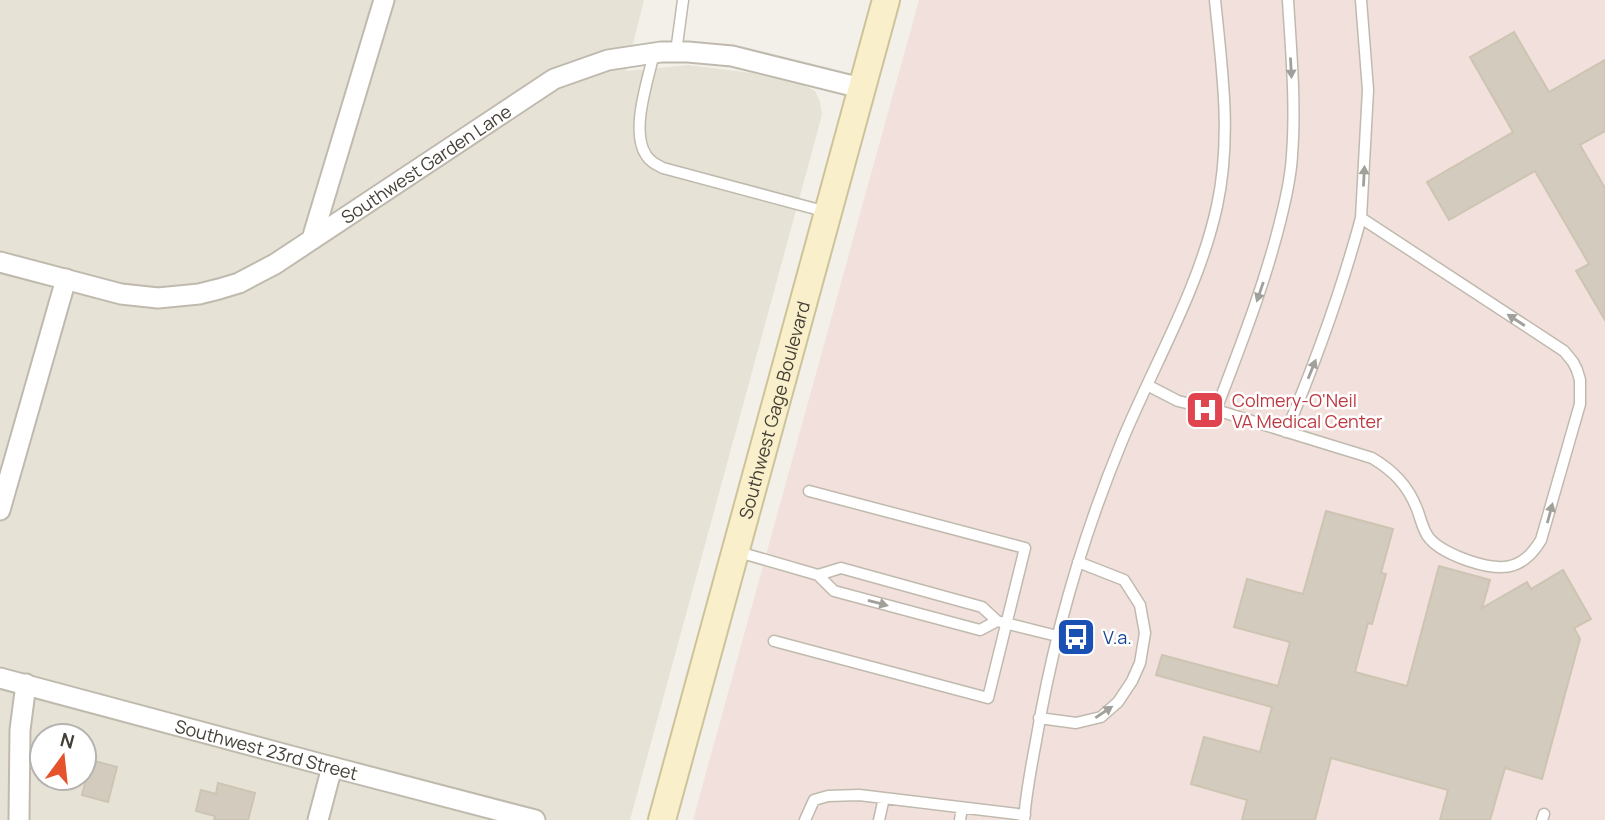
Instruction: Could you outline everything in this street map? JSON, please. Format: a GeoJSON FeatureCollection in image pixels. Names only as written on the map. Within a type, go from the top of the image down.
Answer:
{"type":"FeatureCollection","features":[{"type":"Feature","properties":{"kind":"main road","name":"Southwest Gage Boulevard"},"geometry":{"type":"LineString","coordinates":[[662,820],[886,0]]}},
{"type":"Feature","properties":{"kind":"street"},"geometry":{"type":"LineString","coordinates":[[312,239],[384,0]]}},
{"type":"Feature","properties":{"kind":"street","name":"Southwest Garden Lane"},"geometry":{"type":"LineString","coordinates":[[0,262],[121,294],[158,298],[199,294],[239,283],[275,264],[554,79],[608,60],[676,52],[732,56],[861,88]]}},
{"type":"Feature","properties":{"kind":"street"},"geometry":{"type":"LineString","coordinates":[[0,510],[66,279]]}},
{"type":"Feature","properties":{"kind":"street","name":"Southwest 23rd Street"},"geometry":{"type":"LineString","coordinates":[[0,678],[535,820]]}},
{"type":"Feature","properties":{"kind":"street"},"geometry":{"type":"LineString","coordinates":[[19,820],[20,730],[26,684]]}},
{"type":"Feature","properties":{"kind":"street"},"geometry":{"type":"LineString","coordinates":[[318,820],[332,767]]}},
{"type":"Feature","properties":{"kind":"lane"},"geometry":{"type":"LineString","coordinates":[[676,52],[683,0]]}},
{"type":"Feature","properties":{"kind":"lane"},"geometry":{"type":"LineString","coordinates":[[805,820],[814,800],[828,796],[859,795],[1024,818],[1039,718],[1057,636],[1078,562],[1105,484],[1195,278],[1217,204],[1224,160],[1226,104],[1215,0]]}},
{"type":"Feature","properties":{"kind":"lane"},"geometry":{"type":"LineString","coordinates":[[1216,410],[1271,259],[1286,198],[1292,158],[1293,112],[1288,0]]}},
{"type":"Feature","properties":{"kind":"lane"},"geometry":{"type":"LineString","coordinates":[[1286,432],[1323,340],[1361,218],[1368,90],[1361,0]]}},
{"type":"Feature","properties":{"kind":"lane"},"geometry":{"type":"LineString","coordinates":[[654,53],[639,131],[645,154],[652,162],[663,168],[827,212]]}},
{"type":"Feature","properties":{"kind":"lane"},"geometry":{"type":"LineString","coordinates":[[1147,384],[1178,401],[1373,458],[1387,467],[1407,487],[1427,537],[1442,549],[1491,567],[1513,566],[1529,556],[1546,528],[1580,404],[1580,380],[1577,370],[1564,351],[1361,218]]}},
{"type":"Feature","properties":{"kind":"lane"},"geometry":{"type":"LineString","coordinates":[[774,641],[988,698],[1002,622],[1025,548],[809,491]]}},
{"type":"Feature","properties":{"kind":"lane"},"geometry":{"type":"LineString","coordinates":[[735,551],[818,575],[834,591],[980,630],[1002,622]]}},
{"type":"Feature","properties":{"kind":"lane"},"geometry":{"type":"LineString","coordinates":[[1039,718],[1076,723],[1101,717],[1118,702],[1140,663],[1145,632],[1140,605],[1124,580],[1078,562]]}},
{"type":"Feature","properties":{"kind":"lane"},"geometry":{"type":"LineString","coordinates":[[818,575],[841,568],[982,607],[1002,622],[1057,636]]}},
{"type":"Feature","properties":{"kind":"lane"},"geometry":{"type":"LineString","coordinates":[[879,820],[884,798]]}},
{"type":"Feature","properties":{"kind":"lane"},"geometry":{"type":"LineString","coordinates":[[960,820],[962,808]]}},
{"type":"Feature","properties":{"kind":"shaded area"},"geometry":{"type":"Polygon","coordinates":[[[0,0],[644,0],[626,71],[688,65],[752,73],[802,84],[815,91],[822,115],[630,820],[0,820],[0,0]]]}},
{"type":"Feature","properties":{"kind":"shaded area","name":"Colmery-O'Neil VA Medical Center"},"geometry":{"type":"Polygon","coordinates":[[[919,0],[1605,0],[1605,820],[693,820],[919,0]]]}},
{"type":"Feature","properties":{"kind":"building"},"geometry":{"type":"Polygon","coordinates":[[[1514,32],[1549,92],[1605,60],[1605,131],[1580,145],[1605,188],[1605,320],[1576,271],[1589,264],[1535,171],[1449,220],[1427,182],[1513,132],[1470,57],[1514,32]]]}},
{"type":"Feature","properties":{"kind":"building"},"geometry":{"type":"Polygon","coordinates":[[[1326,511],[1393,529],[1381,573],[1386,574],[1372,624],[1368,623],[1355,672],[1407,686],[1439,566],[1490,580],[1482,608],[1527,582],[1531,589],[1563,570],[1591,619],[1574,628],[1580,639],[1542,779],[1505,768],[1490,820],[1440,820],[1448,790],[1331,758],[1315,820],[1242,820],[1247,800],[1191,784],[1204,737],[1260,752],[1272,707],[1156,675],[1162,655],[1278,686],[1290,642],[1234,627],[1247,579],[1303,594],[1326,511]]]}},
{"type":"Feature","properties":{"kind":"building"},"geometry":{"type":"Polygon","coordinates":[[[98,762],[117,767],[108,802],[82,795],[83,792],[98,792],[98,762]]]}},
{"type":"Feature","properties":{"kind":"building"},"geometry":{"type":"Polygon","coordinates":[[[218,783],[255,793],[248,820],[214,820],[215,816],[196,811],[201,790],[216,794],[218,783]]]}},
{"type":"Feature","properties":{"kind":"place","name":"Colmery-O'Neil VA Medical Center"},"geometry":{"type":"Point","coordinates":[1205,410]}},
{"type":"Feature","properties":{"kind":"place","name":"V.a."},"geometry":{"type":"Point","coordinates":[1076,637]}}]}
